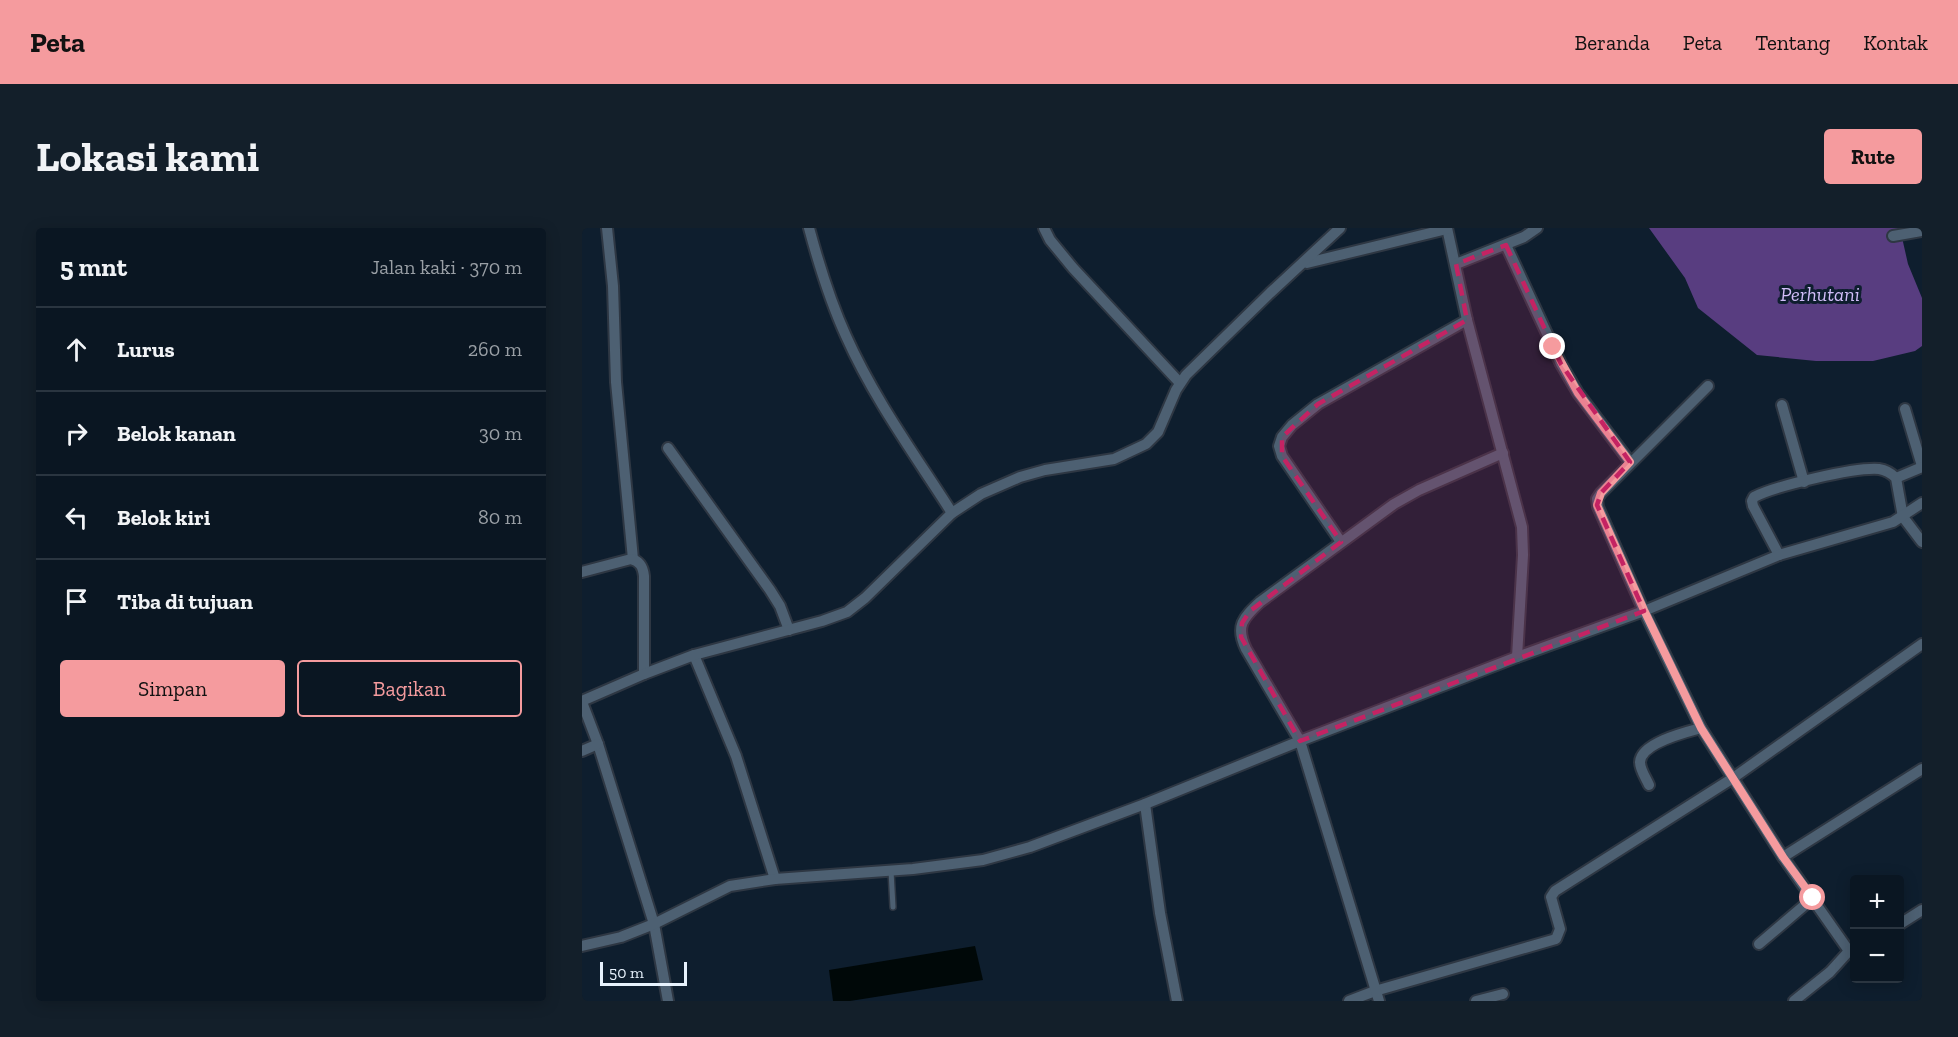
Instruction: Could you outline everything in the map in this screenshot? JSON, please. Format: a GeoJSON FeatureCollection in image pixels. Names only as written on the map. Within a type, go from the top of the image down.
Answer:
{"type":"FeatureCollection","features":[{"type":"Feature","properties":{"kind":"street"},"geometry":{"type":"LineString","coordinates":[[607,228],[614,286],[616,382],[633,559]]}},
{"type":"Feature","properties":{"kind":"street"},"geometry":{"type":"LineString","coordinates":[[809,228],[832,303],[846,338],[894,424],[952,513]]}},
{"type":"Feature","properties":{"kind":"street"},"geometry":{"type":"LineString","coordinates":[[1044,228],[1050,240],[1073,268],[1180,383]]}},
{"type":"Feature","properties":{"kind":"street"},"geometry":{"type":"LineString","coordinates":[[668,1001],[654,924],[598,744],[582,702],[644,674],[694,655],[837,616],[855,606],[952,513],[988,491],[1020,477],[1045,470],[1114,459],[1138,450],[1158,432],[1180,383],[1270,293],[1340,228]]}},
{"type":"Feature","properties":{"kind":"street"},"geometry":{"type":"LineString","coordinates":[[1456,264],[1524,237],[1537,228]]}},
{"type":"Feature","properties":{"kind":"street"},"geometry":{"type":"LineString","coordinates":[[1303,264],[1447,229],[1467,320],[1519,512],[1523,540],[1517,657]]}},
{"type":"Feature","properties":{"kind":"street"},"geometry":{"type":"LineString","coordinates":[[1893,236],[1922,231]]}},
{"type":"Feature","properties":{"kind":"street"},"geometry":{"type":"LineString","coordinates":[[1506,244],[1561,364],[1578,393],[1630,462]]}},
{"type":"Feature","properties":{"kind":"street"},"geometry":{"type":"LineString","coordinates":[[1341,542],[1282,456],[1279,446],[1282,437],[1292,425],[1318,404],[1467,320]]}},
{"type":"Feature","properties":{"kind":"street"},"geometry":{"type":"LineString","coordinates":[[1708,386],[1601,493],[1597,505],[1701,728],[1783,857],[1850,947]]}},
{"type":"Feature","properties":{"kind":"street"},"geometry":{"type":"LineString","coordinates":[[1782,405],[1804,482]]}},
{"type":"Feature","properties":{"kind":"street"},"geometry":{"type":"LineString","coordinates":[[1896,478],[1922,466],[1905,409]]}},
{"type":"Feature","properties":{"kind":"street"},"geometry":{"type":"LineString","coordinates":[[668,448],[770,590],[780,606],[789,630]]}},
{"type":"Feature","properties":{"kind":"street"},"geometry":{"type":"LineString","coordinates":[[1377,996],[1300,741],[1246,649],[1240,637],[1240,628],[1245,618],[1260,602],[1394,504],[1419,490],[1503,453]]}},
{"type":"Feature","properties":{"kind":"street"},"geometry":{"type":"LineString","coordinates":[[1779,555],[1753,506],[1752,499],[1758,495],[1804,482],[1872,469],[1883,470],[1896,478],[1903,517],[1922,542]]}},
{"type":"Feature","properties":{"kind":"street"},"geometry":{"type":"LineString","coordinates":[[582,946],[621,937],[654,924],[730,886],[776,879],[982,860],[1030,847],[1517,657],[1644,610],[1779,555],[1893,522],[1922,503]]}},
{"type":"Feature","properties":{"kind":"street"},"geometry":{"type":"LineString","coordinates":[[582,572],[633,559],[640,563],[644,573],[644,674]]}},
{"type":"Feature","properties":{"kind":"street"},"geometry":{"type":"LineString","coordinates":[[1349,1001],[1377,996],[1555,939],[1560,929],[1551,897],[1555,891],[1733,778],[1922,644]]}},
{"type":"Feature","properties":{"kind":"street"},"geometry":{"type":"LineString","coordinates":[[694,655],[736,756],[776,879]]}},
{"type":"Feature","properties":{"kind":"street"},"geometry":{"type":"LineString","coordinates":[[1649,784],[1640,767],[1643,754],[1665,739],[1701,728]]}},
{"type":"Feature","properties":{"kind":"street"},"geometry":{"type":"LineString","coordinates":[[582,751],[598,744]]}},
{"type":"Feature","properties":{"kind":"street"},"geometry":{"type":"LineString","coordinates":[[1783,857],[1922,769]]}},
{"type":"Feature","properties":{"kind":"street"},"geometry":{"type":"LineString","coordinates":[[1145,804],[1160,913],[1177,1001]]}},
{"type":"Feature","properties":{"kind":"street"},"geometry":{"type":"LineString","coordinates":[[1759,944],[1813,898]]}},
{"type":"Feature","properties":{"kind":"street"},"geometry":{"type":"LineString","coordinates":[[1904,921],[1922,910]]}},
{"type":"Feature","properties":{"kind":"street"},"geometry":{"type":"LineString","coordinates":[[1794,1001],[1830,972],[1850,952]]}},
{"type":"Feature","properties":{"kind":"street"},"geometry":{"type":"LineString","coordinates":[[1476,1001],[1503,994]]}},
{"type":"Feature","properties":{"kind":"lane"},"geometry":{"type":"LineString","coordinates":[[891,870],[893,907]]}},
{"type":"Feature","properties":{"kind":"highlighted area"},"geometry":{"type":"Polygon","coordinates":[[[1506,245],[1561,364],[1630,462],[1601,493],[1597,505],[1644,611],[1300,741],[1241,637],[1242,623],[1250,611],[1341,542],[1282,456],[1282,437],[1318,404],[1467,320],[1456,264],[1506,245]]]}},
{"type":"Feature","properties":{"kind":"green space","name":"Perhutani"},"geometry":{"type":"Polygon","coordinates":[[[1649,228],[1902,228],[1901,233],[1908,264],[1922,298],[1922,346],[1915,351],[1873,361],[1816,361],[1757,355],[1698,308],[1685,278],[1649,228]]]}},
{"type":"Feature","properties":{"kind":"shaded area"},"geometry":{"type":"Polygon","coordinates":[[[975,946],[983,980],[850,1001],[833,1001],[829,970],[975,946]]]}},
{"type":"Feature","properties":{"kind":"route"},"geometry":{"type":"LineString","coordinates":[[1553,347],[1578,393],[1630,462],[1601,493],[1597,505],[1644,610],[1701,728],[1783,857],[1813,898]]}}]}
